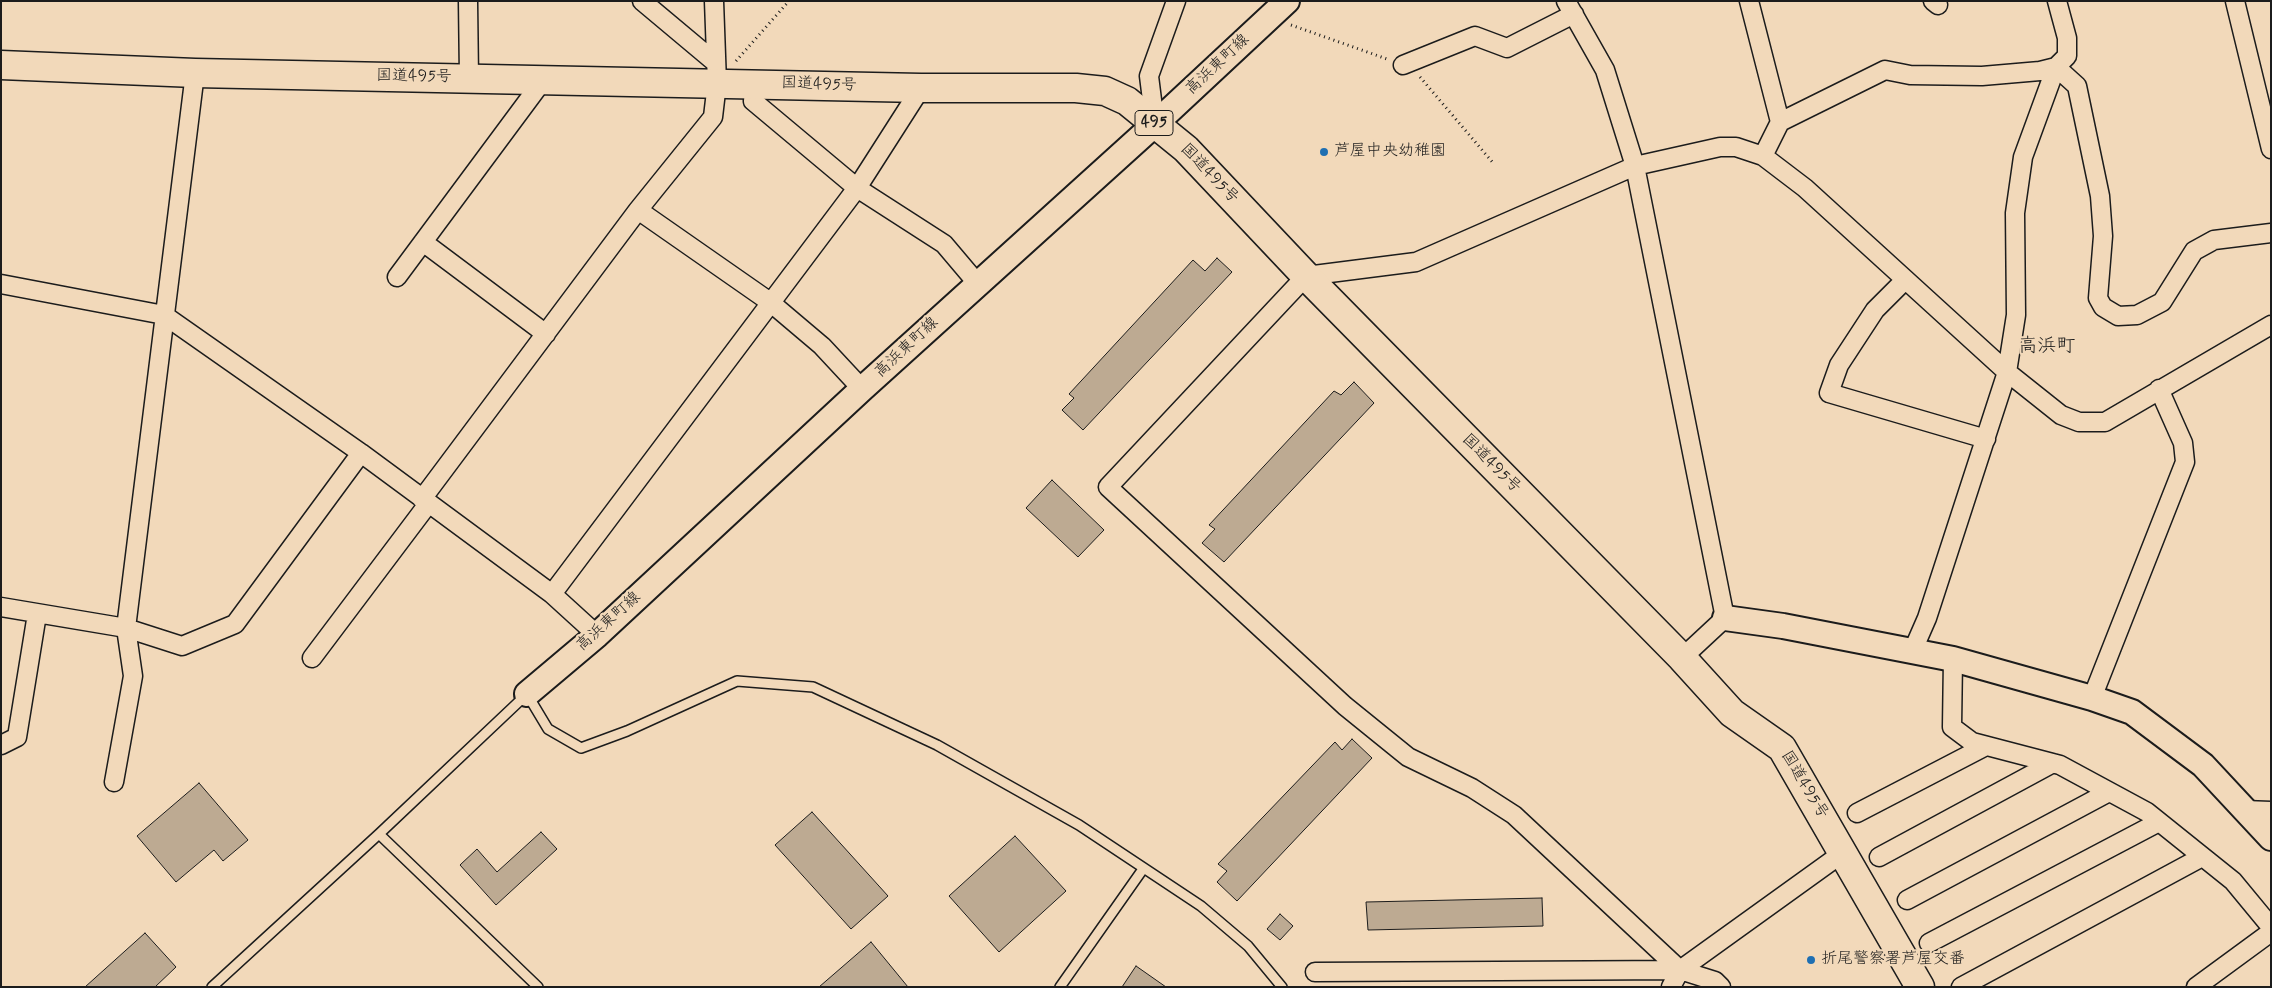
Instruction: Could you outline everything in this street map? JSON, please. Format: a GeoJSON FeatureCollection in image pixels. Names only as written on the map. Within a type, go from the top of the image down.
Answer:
{"type":"FeatureCollection","features":[{"type":"Feature","properties":{"kind":"highway","name":"国道495号"},"geometry":{"type":"LineString","coordinates":[[1,65],[195,73],[544,80],[716,73],[755,83],[921,88],[1076,88],[1105,91],[1127,101],[1186,149],[1306,276],[1682,658],[1732,713],[1782,748],[1844,852],[1920,987]]}},
{"type":"Feature","properties":{"kind":"main road","name":"高浜東町線"},"geometry":{"type":"LineString","coordinates":[[527,694],[597,635],[862,388],[1155,124],[1287,1]]}},
{"type":"Feature","properties":{"kind":"main road"},"geometry":{"type":"LineString","coordinates":[[1726,618],[1783,626],[1953,659],[2092,698],[2132,712],[2204,765],[2271,838]]}},
{"type":"Feature","properties":{"kind":"street"},"geometry":{"type":"LineString","coordinates":[[468,1],[469,78]]}},
{"type":"Feature","properties":{"kind":"street"},"geometry":{"type":"LineString","coordinates":[[642,1],[716,73]]}},
{"type":"Feature","properties":{"kind":"street"},"geometry":{"type":"LineString","coordinates":[[312,658],[638,210],[714,117],[716,73],[714,1]]}},
{"type":"Feature","properties":{"kind":"street"},"geometry":{"type":"LineString","coordinates":[[1155,124],[1149,76],[1176,1]]}},
{"type":"Feature","properties":{"kind":"street"},"geometry":{"type":"LineString","coordinates":[[1749,1],[1780,122]]}},
{"type":"Feature","properties":{"kind":"street"},"geometry":{"type":"LineString","coordinates":[[1913,650],[1927,618],[2007,372],[2016,315],[2015,213],[2023,157],[2056,67],[2067,56],[2067,38],[2057,1]]}},
{"type":"Feature","properties":{"kind":"street"},"geometry":{"type":"LineString","coordinates":[[2234,1],[2271,149]]}},
{"type":"Feature","properties":{"kind":"street"},"geometry":{"type":"LineString","coordinates":[[1403,65],[1475,36],[1507,48],[1570,8],[1605,70],[1635,166],[1726,618],[1682,658]]}},
{"type":"Feature","properties":{"kind":"street"},"geometry":{"type":"LineString","coordinates":[[1763,156],[1780,122],[1884,70],[1910,75],[1982,76],[2040,71],[2056,67]]}},
{"type":"Feature","properties":{"kind":"street"},"geometry":{"type":"LineString","coordinates":[[2056,67],[2077,86],[2098,187],[2103,236],[2098,298],[2103,307],[2118,316],[2137,315],[2162,302],[2194,251],[2214,240],[2271,233]]}},
{"type":"Feature","properties":{"kind":"street"},"geometry":{"type":"LineString","coordinates":[[114,782],[133,676],[126,628],[195,73]]}},
{"type":"Feature","properties":{"kind":"street"},"geometry":{"type":"LineString","coordinates":[[397,277],[544,80]]}},
{"type":"Feature","properties":{"kind":"street"},"geometry":{"type":"LineString","coordinates":[[755,83],[754,101],[857,188],[944,244],[977,283]]}},
{"type":"Feature","properties":{"kind":"street"},"geometry":{"type":"LineString","coordinates":[[552,594],[857,188],[921,88]]}},
{"type":"Feature","properties":{"kind":"street"},"geometry":{"type":"LineString","coordinates":[[1680,970],[1514,815],[1472,788],[1408,757],[1344,706],[1108,487],[1306,276],[1416,262],[1635,166],[1720,147],[1736,147],[1763,156],[1805,188],[2007,372],[2061,415],[2078,422],[2104,422],[2271,325]]}},
{"type":"Feature","properties":{"kind":"street"},"geometry":{"type":"LineString","coordinates":[[638,210],[770,302],[822,346],[862,388]]}},
{"type":"Feature","properties":{"kind":"street"},"geometry":{"type":"LineString","coordinates":[[423,242],[546,334]]}},
{"type":"Feature","properties":{"kind":"street"},"geometry":{"type":"LineString","coordinates":[[1905,280],[1874,310],[1839,365],[1829,393],[1986,439]]}},
{"type":"Feature","properties":{"kind":"street"},"geometry":{"type":"LineString","coordinates":[[1,284],[164,314],[361,453],[552,594],[597,635]]}},
{"type":"Feature","properties":{"kind":"street"},"geometry":{"type":"LineString","coordinates":[[2092,698],[2186,462],[2183,443],[2159,389]]}},
{"type":"Feature","properties":{"kind":"street"},"geometry":{"type":"LineString","coordinates":[[1,607],[126,628],[182,646],[235,624],[361,453]]}},
{"type":"Feature","properties":{"kind":"street"},"geometry":{"type":"LineString","coordinates":[[1,745],[17,738],[37,614]]}},
{"type":"Feature","properties":{"kind":"street"},"geometry":{"type":"LineString","coordinates":[[1953,659],[1952,727],[1972,742],[2060,765],[2147,812],[2233,881],[2271,927]]}},
{"type":"Feature","properties":{"kind":"street"},"geometry":{"type":"LineString","coordinates":[[1857,813],[1986,746]]}},
{"type":"Feature","properties":{"kind":"street"},"geometry":{"type":"LineString","coordinates":[[1879,857],[2053,763]]}},
{"type":"Feature","properties":{"kind":"street"},"geometry":{"type":"LineString","coordinates":[[1907,900],[2109,792]]}},
{"type":"Feature","properties":{"kind":"street"},"geometry":{"type":"LineString","coordinates":[[2244,810],[2271,811]]}},
{"type":"Feature","properties":{"kind":"street"},"geometry":{"type":"LineString","coordinates":[[1929,943],[2159,822]]}},
{"type":"Feature","properties":{"kind":"street"},"geometry":{"type":"LineString","coordinates":[[1671,987],[1680,970],[1844,852]]}},
{"type":"Feature","properties":{"kind":"street"},"geometry":{"type":"LineString","coordinates":[[1961,987],[2202,857]]}},
{"type":"Feature","properties":{"kind":"street"},"geometry":{"type":"LineString","coordinates":[[2196,987],[2271,932]]}},
{"type":"Feature","properties":{"kind":"street"},"geometry":{"type":"LineString","coordinates":[[1315,972],[1680,970],[1715,981],[1721,987]]}},
{"type":"Feature","properties":{"kind":"lane"},"geometry":{"type":"LineString","coordinates":[[212,987],[379,834],[527,694],[548,729],[581,748],[627,731],[737,681],[813,688],[937,745],[1079,825],[1201,906],[1241,940],[1282,987]]}},
{"type":"Feature","properties":{"kind":"lane"},"geometry":{"type":"LineString","coordinates":[[379,834],[538,987]]}},
{"type":"Feature","properties":{"kind":"lane"},"geometry":{"type":"LineString","coordinates":[[1060,987],[1143,869]]}},
{"type":"Feature","properties":{"kind":"path"},"geometry":{"type":"LineString","coordinates":[[716,73],[789,1]]}},
{"type":"Feature","properties":{"kind":"building"},"geometry":{"type":"Polygon","coordinates":[[[1217,258],[1232,272],[1083,430],[1062,410],[1074,398],[1069,394],[1193,260],[1205,271],[1217,258]]]}},
{"type":"Feature","properties":{"kind":"building"},"geometry":{"type":"Polygon","coordinates":[[[1354,382],[1374,403],[1224,562],[1202,543],[1215,529],[1209,525],[1334,391],[1341,395],[1354,382]]]}},
{"type":"Feature","properties":{"kind":"building"},"geometry":{"type":"Polygon","coordinates":[[[1052,480],[1104,530],[1078,557],[1026,508],[1052,480]]]}},
{"type":"Feature","properties":{"kind":"building"},"geometry":{"type":"Polygon","coordinates":[[[1352,739],[1372,758],[1237,901],[1217,882],[1227,871],[1218,864],[1335,742],[1342,750],[1352,739]]]}},
{"type":"Feature","properties":{"kind":"building"},"geometry":{"type":"Polygon","coordinates":[[[199,783],[248,840],[223,861],[214,850],[176,882],[137,836],[199,783]]]}},
{"type":"Feature","properties":{"kind":"building"},"geometry":{"type":"Polygon","coordinates":[[[812,812],[888,896],[851,929],[775,845],[812,812]]]}},
{"type":"Feature","properties":{"kind":"building"},"geometry":{"type":"Polygon","coordinates":[[[541,832],[557,849],[496,905],[460,865],[477,849],[497,872],[541,832]]]}},
{"type":"Feature","properties":{"kind":"building"},"geometry":{"type":"Polygon","coordinates":[[[1015,836],[1066,891],[999,952],[949,896],[1015,836]]]}},
{"type":"Feature","properties":{"kind":"building"},"geometry":{"type":"Polygon","coordinates":[[[1542,898],[1543,926],[1368,930],[1366,902],[1542,898]]]}},
{"type":"Feature","properties":{"kind":"building"},"geometry":{"type":"Polygon","coordinates":[[[1280,914],[1293,926],[1280,940],[1267,929],[1280,914]]]}},
{"type":"Feature","properties":{"kind":"building"},"geometry":{"type":"Polygon","coordinates":[[[145,933],[176,967],[155,987],[85,987],[145,933]]]}},
{"type":"Feature","properties":{"kind":"building"},"geometry":{"type":"Polygon","coordinates":[[[871,942],[908,987],[819,987],[871,942]]]}},
{"type":"Feature","properties":{"kind":"building"},"geometry":{"type":"Polygon","coordinates":[[[1136,966],[1166,987],[1122,987],[1136,966]]]}},
{"type":"Feature","properties":{"kind":"place","name":"芦屋中央幼稚園"},"geometry":{"type":"Point","coordinates":[1324,152]}},
{"type":"Feature","properties":{"kind":"place","name":"折尾警察署芦屋交番"},"geometry":{"type":"Point","coordinates":[1811,960]}},
{"type":"Feature","properties":{"kind":"district","name":"高浜町"},"geometry":{"type":"Point","coordinates":[2047,347]}}]}
